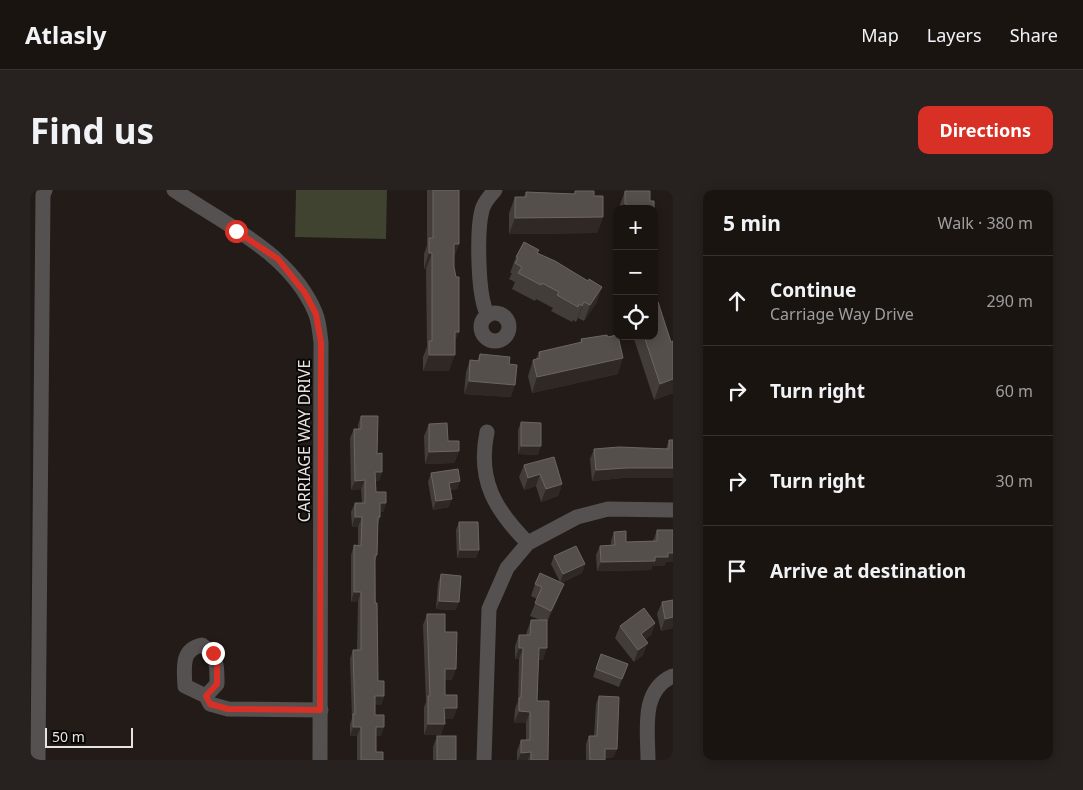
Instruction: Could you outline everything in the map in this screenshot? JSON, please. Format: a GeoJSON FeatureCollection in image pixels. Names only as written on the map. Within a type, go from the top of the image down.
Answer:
{"type":"FeatureCollection","features":[{"type":"Feature","properties":{"kind":"street"},"geometry":{"type":"LineString","coordinates":[[38,760],[43,204],[45,190]]}},
{"type":"Feature","properties":{"kind":"street","name":"CARRIAGE WAY DRIVE"},"geometry":{"type":"LineString","coordinates":[[174,190],[278,259],[305,293],[316,314],[321,343],[320,760]]}},
{"type":"Feature","properties":{"kind":"street"},"geometry":{"type":"LineString","coordinates":[[488,315],[480,296],[480,223],[483,208],[495,190]]}},
{"type":"Feature","properties":{"kind":"street"},"geometry":{"type":"LineString","coordinates":[[487,432],[483,469],[490,491],[510,525],[528,543]]}},
{"type":"Feature","properties":{"kind":"street"},"geometry":{"type":"LineString","coordinates":[[484,760],[489,609],[507,568],[528,543],[576,517],[608,509],[673,510]]}},
{"type":"Feature","properties":{"kind":"street"},"geometry":{"type":"LineString","coordinates":[[648,760],[649,705],[654,690],[673,676]]}},
{"type":"Feature","properties":{"kind":"street"},"geometry":{"type":"LineString","coordinates":[[206,696],[210,704],[228,709],[320,710]]}},
{"type":"Feature","properties":{"kind":"green space"},"geometry":{"type":"Polygon","coordinates":[[[296,190],[387,190],[386,239],[295,237],[296,190]]]}},
{"type":"Feature","properties":{"kind":"building"},"geometry":{"type":"Polygon","coordinates":[[[433,190],[459,190],[459,244],[454,244],[454,267],[456,277],[459,277],[459,332],[455,332],[455,355],[429,355],[429,341],[432,341],[432,253],[429,253],[429,238],[433,238],[433,190]]]}},
{"type":"Feature","properties":{"kind":"building"},"geometry":{"type":"Polygon","coordinates":[[[575,191],[594,191],[594,196],[603,196],[603,217],[515,218],[515,197],[526,197],[526,192],[575,194],[575,191]]]}},
{"type":"Feature","properties":{"kind":"building"},"geometry":{"type":"Polygon","coordinates":[[[625,191],[650,191],[650,201],[654,201],[654,205],[625,204],[625,191]]]}},
{"type":"Feature","properties":{"kind":"building"},"geometry":{"type":"Polygon","coordinates":[[[524,242],[539,250],[537,253],[602,287],[590,305],[584,302],[582,306],[579,304],[578,307],[557,295],[559,292],[518,273],[522,267],[515,263],[518,258],[516,257],[524,242]]]}},
{"type":"Feature","properties":{"kind":"building"},"geometry":{"type":"Polygon","coordinates":[[[658,302],[671,342],[673,341],[673,379],[660,384],[645,340],[658,340],[658,302]]]}},
{"type":"Feature","properties":{"kind":"building"},"geometry":{"type":"Polygon","coordinates":[[[613,336],[613,340],[619,340],[623,358],[537,377],[533,360],[540,358],[539,352],[582,342],[581,339],[613,336]]]}},
{"type":"Feature","properties":{"kind":"building"},"geometry":{"type":"Polygon","coordinates":[[[480,354],[510,357],[509,364],[517,365],[515,385],[469,381],[470,360],[479,361],[480,354]]]}},
{"type":"Feature","properties":{"kind":"building"},"geometry":{"type":"Polygon","coordinates":[[[361,416],[378,416],[377,454],[382,453],[382,472],[375,472],[376,492],[386,492],[386,503],[380,503],[377,555],[375,555],[378,681],[384,681],[384,696],[375,696],[375,715],[384,715],[384,727],[376,727],[376,752],[383,752],[383,760],[361,760],[361,727],[353,727],[353,714],[355,714],[353,650],[361,650],[361,592],[354,592],[354,545],[361,546],[362,517],[355,517],[355,503],[365,503],[365,480],[355,481],[354,429],[361,429],[361,416]]]}},
{"type":"Feature","properties":{"kind":"building"},"geometry":{"type":"Polygon","coordinates":[[[521,422],[541,423],[541,446],[521,446],[521,422]]]}},
{"type":"Feature","properties":{"kind":"building"},"geometry":{"type":"Polygon","coordinates":[[[447,423],[448,441],[459,441],[459,451],[429,452],[429,424],[447,423]]]}},
{"type":"Feature","properties":{"kind":"building"},"geometry":{"type":"Polygon","coordinates":[[[669,440],[673,440],[673,468],[596,470],[594,449],[619,447],[669,449],[669,440]]]}},
{"type":"Feature","properties":{"kind":"building"},"geometry":{"type":"Polygon","coordinates":[[[554,457],[562,484],[546,489],[540,474],[528,478],[524,465],[554,457]]]}},
{"type":"Feature","properties":{"kind":"building"},"geometry":{"type":"Polygon","coordinates":[[[458,469],[460,481],[449,483],[452,499],[436,501],[431,473],[458,469]]]}},
{"type":"Feature","properties":{"kind":"building"},"geometry":{"type":"Polygon","coordinates":[[[459,522],[478,522],[479,550],[460,550],[459,522]]]}},
{"type":"Feature","properties":{"kind":"building"},"geometry":{"type":"Polygon","coordinates":[[[657,530],[673,530],[673,553],[668,553],[668,557],[655,557],[655,561],[601,562],[600,546],[615,545],[614,532],[626,531],[626,542],[657,541],[657,530]]]}},
{"type":"Feature","properties":{"kind":"building"},"geometry":{"type":"Polygon","coordinates":[[[576,546],[585,564],[563,574],[554,556],[576,546]]]}},
{"type":"Feature","properties":{"kind":"building"},"geometry":{"type":"Polygon","coordinates":[[[540,573],[564,584],[551,611],[535,603],[542,587],[535,584],[540,573]]]}},
{"type":"Feature","properties":{"kind":"building"},"geometry":{"type":"Polygon","coordinates":[[[441,574],[461,576],[459,602],[439,601],[441,574]]]}},
{"type":"Feature","properties":{"kind":"building"},"geometry":{"type":"Polygon","coordinates":[[[673,600],[673,617],[665,619],[662,602],[673,600]]]}},
{"type":"Feature","properties":{"kind":"building"},"geometry":{"type":"Polygon","coordinates":[[[644,608],[655,623],[641,634],[648,643],[638,650],[620,626],[644,608]]]}},
{"type":"Feature","properties":{"kind":"building"},"geometry":{"type":"Polygon","coordinates":[[[427,614],[445,614],[445,632],[457,632],[456,669],[445,669],[445,695],[457,695],[457,708],[444,708],[445,724],[428,724],[428,696],[430,696],[427,614]]]}},
{"type":"Feature","properties":{"kind":"building"},"geometry":{"type":"Polygon","coordinates":[[[531,620],[547,620],[547,648],[539,648],[537,701],[549,701],[548,760],[531,760],[531,752],[521,753],[521,740],[530,740],[530,712],[519,711],[523,648],[519,648],[519,635],[530,635],[531,620]]]}},
{"type":"Feature","properties":{"kind":"building"},"geometry":{"type":"Polygon","coordinates":[[[601,654],[628,664],[622,679],[596,669],[601,654]]]}},
{"type":"Feature","properties":{"kind":"building"},"geometry":{"type":"Polygon","coordinates":[[[599,696],[619,697],[617,749],[605,749],[605,760],[590,760],[589,736],[597,736],[599,696]]]}},
{"type":"Feature","properties":{"kind":"building"},"geometry":{"type":"Polygon","coordinates":[[[437,736],[456,736],[456,760],[437,760],[437,736]]]}},
{"type":"Feature","properties":{"kind":"route"},"geometry":{"type":"LineString","coordinates":[[213,653],[217,663],[217,684],[206,696],[210,704],[228,709],[320,710],[321,343],[316,314],[305,293],[278,259],[236,231]]}}]}
